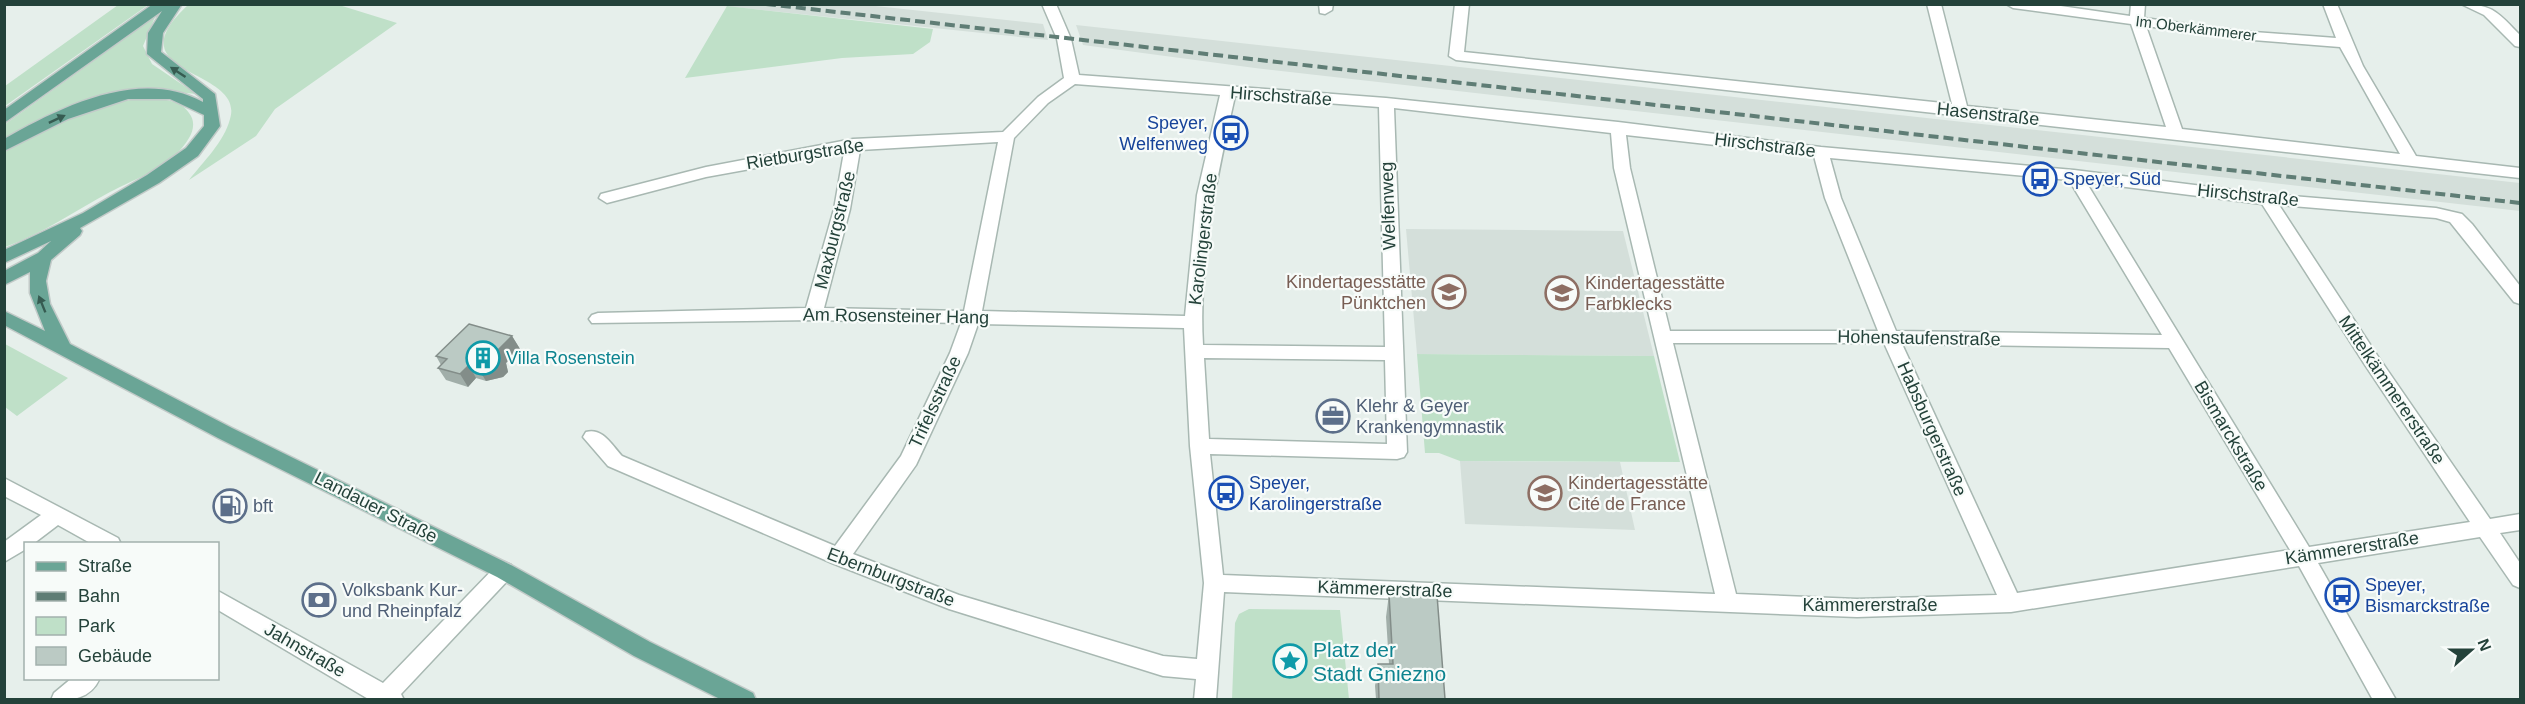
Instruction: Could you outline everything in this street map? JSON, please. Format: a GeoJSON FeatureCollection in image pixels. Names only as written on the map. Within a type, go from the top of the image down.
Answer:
{"type":"FeatureCollection","features":[{"type":"Feature","properties":{"kind":"main road"},"geometry":{"type":"LineString","coordinates":[[4,118],[163,4]]}},
{"type":"Feature","properties":{"kind":"main road"},"geometry":{"type":"LineString","coordinates":[[6,256],[89,217],[153,179],[192,152],[208,134],[212,114],[210,97],[203,89],[154,54],[152,45],[157,27],[175,4]]}},
{"type":"Feature","properties":{"kind":"main road"},"geometry":{"type":"LineString","coordinates":[[4,146],[76,110],[117,98],[171,94],[184,98],[212,114]]}},
{"type":"Feature","properties":{"kind":"main road"},"geometry":{"type":"LineString","coordinates":[[4,279],[44,257],[89,217]]}},
{"type":"Feature","properties":{"kind":"main road"},"geometry":{"type":"LineString","coordinates":[[44,257],[35,281],[39,297],[64,349]]}},
{"type":"Feature","properties":{"kind":"main road","name":"Landauer Straße"},"geometry":{"type":"LineString","coordinates":[[4,317],[225,433],[504,571],[642,649],[745,699]]}},
{"type":"Feature","properties":{"kind":"street"},"geometry":{"type":"LineString","coordinates":[[1007,137],[1043,100],[1072,79],[1064,39],[1049,4]]}},
{"type":"Feature","properties":{"kind":"street","name":"Hasenstraße"},"geometry":{"type":"LineString","coordinates":[[1462,4],[1456,56],[2176,133],[2414,163],[2520,173]]}},
{"type":"Feature","properties":{"kind":"street"},"geometry":{"type":"LineString","coordinates":[[1934,4],[1962,111]]}},
{"type":"Feature","properties":{"kind":"street","name":"Im Oberkämmerer"},"geometry":{"type":"LineString","coordinates":[[2013,4],[2240,35],[2343,43]]}},
{"type":"Feature","properties":{"kind":"street"},"geometry":{"type":"LineString","coordinates":[[2138,4],[2137,21],[2176,133]]}},
{"type":"Feature","properties":{"kind":"street"},"geometry":{"type":"LineString","coordinates":[[2330,4],[2343,43],[2375,102],[2414,163]]}},
{"type":"Feature","properties":{"kind":"street"},"geometry":{"type":"LineString","coordinates":[[2468,4],[2489,12],[2520,43]]}},
{"type":"Feature","properties":{"kind":"street","name":"Hirschstraße"},"geometry":{"type":"LineString","coordinates":[[1072,79],[1228,93],[1386,103],[1618,127],[1821,152],[2074,175],[2266,199],[2436,213],[2456,218],[2520,298]]}},
{"type":"Feature","properties":{"kind":"street","name":"Karolingerstraße"},"geometry":{"type":"LineString","coordinates":[[1205,699],[1214,583],[1200,446],[1193,322],[1205,195],[1228,93]]}},
{"type":"Feature","properties":{"kind":"street","name":"Welfenweg"},"geometry":{"type":"LineString","coordinates":[[1200,446],[1397,452],[1386,103]]}},
{"type":"Feature","properties":{"kind":"street"},"geometry":{"type":"LineString","coordinates":[[1618,127],[1622,168],[1727,602]]}},
{"type":"Feature","properties":{"kind":"street","name":"Rietburgstraße"},"geometry":{"type":"LineString","coordinates":[[607,198],[741,164],[853,144],[940,137],[1007,137]]}},
{"type":"Feature","properties":{"kind":"street","name":"Trifelsstraße"},"geometry":{"type":"LineString","coordinates":[[839,557],[909,460],[959,353],[972,317],[1007,137]]}},
{"type":"Feature","properties":{"kind":"street","name":"Maxburgstraße"},"geometry":{"type":"LineString","coordinates":[[813,314],[839,228],[850,175],[853,144]]}},
{"type":"Feature","properties":{"kind":"street","name":"Habsburgerstraße"},"geometry":{"type":"LineString","coordinates":[[1821,152],[1833,198],[1890,337],[2011,603]]}},
{"type":"Feature","properties":{"kind":"street","name":"Bismarckstraße"},"geometry":{"type":"LineString","coordinates":[[2074,175],[2304,556],[2385,699]]}},
{"type":"Feature","properties":{"kind":"street","name":"Mittelkämmererstraße"},"geometry":{"type":"LineString","coordinates":[[2266,199],[2371,360],[2520,579]]}},
{"type":"Feature","properties":{"kind":"street","name":"Am Rosensteiner Hang"},"geometry":{"type":"LineString","coordinates":[[598,320],[813,314],[1193,322]]}},
{"type":"Feature","properties":{"kind":"street","name":"Hohenstaufenstraße"},"geometry":{"type":"LineString","coordinates":[[1664,337],[1890,337],[2174,342]]}},
{"type":"Feature","properties":{"kind":"street"},"geometry":{"type":"LineString","coordinates":[[1196,351],[1393,354]]}},
{"type":"Feature","properties":{"kind":"street","name":"Ebernburgstraße"},"geometry":{"type":"LineString","coordinates":[[593,437],[615,461],[839,557],[978,610],[1163,666],[1208,670]]}},
{"type":"Feature","properties":{"kind":"street"},"geometry":{"type":"LineString","coordinates":[[4,486],[109,542]]}},
{"type":"Feature","properties":{"kind":"street"},"geometry":{"type":"LineString","coordinates":[[4,554],[56,514]]}},
{"type":"Feature","properties":{"kind":"street","name":"Kämmererstraße"},"geometry":{"type":"LineString","coordinates":[[1214,583],[1857,608],[2011,603],[2520,522]]}},
{"type":"Feature","properties":{"kind":"street"},"geometry":{"type":"LineString","coordinates":[[386,698],[504,571]]}},
{"type":"Feature","properties":{"kind":"street","name":"Jahnstraße"},"geometry":{"type":"LineString","coordinates":[[219,601],[386,698]]}},
{"type":"Feature","properties":{"kind":"street"},"geometry":{"type":"LineString","coordinates":[[62,699],[86,680]]}},
{"type":"Feature","properties":{"kind":"shaded area"},"geometry":{"type":"Polygon","coordinates":[[[714,5],[866,5],[1043,24],[1048,40],[714,5]]]}},
{"type":"Feature","properties":{"kind":"shaded area"},"geometry":{"type":"Polygon","coordinates":[[[1076,25],[2520,183],[2520,211],[1255,68],[1083,45],[1076,25]]]}},
{"type":"Feature","properties":{"kind":"shaded area","name":"Kindertagesstätte Farbklecks"},"geometry":{"type":"Polygon","coordinates":[[[1406,229],[1623,231],[1654,356],[1417,354],[1406,229]]]}},
{"type":"Feature","properties":{"kind":"shaded area","name":"Kindertagesstätte Cité de France"},"geometry":{"type":"Polygon","coordinates":[[[1460,461],[1620,462],[1635,530],[1465,524],[1460,461]]]}},
{"type":"Feature","properties":{"kind":"green space"},"geometry":{"type":"Polygon","coordinates":[[[118,5],[148,5],[5,106],[5,86],[118,5]]]}},
{"type":"Feature","properties":{"kind":"green space"},"geometry":{"type":"Polygon","coordinates":[[[188,5],[339,5],[397,23],[275,109],[256,136],[189,180],[223,136],[230,119],[230,102],[219,89],[171,59],[164,46],[168,28],[188,5]]]}},
{"type":"Feature","properties":{"kind":"green space"},"geometry":{"type":"Polygon","coordinates":[[[727,6],[933,29],[930,42],[913,54],[842,58],[685,78],[727,6]]]}},
{"type":"Feature","properties":{"kind":"green space"},"geometry":{"type":"Polygon","coordinates":[[[155,17],[143,46],[152,64],[196,94],[150,89],[108,95],[5,141],[4,125],[155,17]]]}},
{"type":"Feature","properties":{"kind":"green space"},"geometry":{"type":"Polygon","coordinates":[[[138,99],[166,100],[185,108],[191,116],[193,128],[182,148],[154,170],[45,229],[5,247],[5,152],[36,134],[86,111],[138,99]]]}},
{"type":"Feature","properties":{"kind":"green space"},"geometry":{"type":"Polygon","coordinates":[[[5,344],[68,378],[17,416],[5,407],[5,344]]]}},
{"type":"Feature","properties":{"kind":"green space"},"geometry":{"type":"Polygon","coordinates":[[[1417,354],[1654,356],[1680,462],[1460,461],[1439,453],[1425,453],[1417,354]]]}},
{"type":"Feature","properties":{"kind":"green space","name":"Platz der Stadt Gniezno"},"geometry":{"type":"Polygon","coordinates":[[[1249,609],[1340,610],[1349,699],[1232,699],[1235,623],[1239,614],[1249,609]]]}},
{"type":"Feature","properties":{"kind":"building"},"geometry":{"type":"Polygon","coordinates":[[[469,324],[512,336],[498,350],[500,359],[495,364],[478,368],[469,365],[460,374],[438,368],[447,359],[436,356],[469,324]]]}},
{"type":"Feature","properties":{"kind":"building"},"geometry":{"type":"Polygon","coordinates":[[[1389,594],[1437,595],[1445,699],[1379,699],[1378,664],[1393,664],[1389,594]]]}},
{"type":"Feature","properties":{"kind":"railway"},"geometry":{"type":"LineString","coordinates":[[766,4],[2520,203]]}},
{"type":"Feature","properties":{"kind":"place","name":"Speyer, Welfenweg"},"geometry":{"type":"Point","coordinates":[1231,133]}},
{"type":"Feature","properties":{"kind":"place","name":"Speyer, Süd"},"geometry":{"type":"Point","coordinates":[2040,179]}},
{"type":"Feature","properties":{"kind":"place","name":"Kindertagesstätte Pünktchen"},"geometry":{"type":"Point","coordinates":[1449,292]}},
{"type":"Feature","properties":{"kind":"place","name":"Kindertagesstätte Farbklecks"},"geometry":{"type":"Point","coordinates":[1562,293]}},
{"type":"Feature","properties":{"kind":"place","name":"Villa Rosenstein"},"geometry":{"type":"Point","coordinates":[483,358]}},
{"type":"Feature","properties":{"kind":"place","name":"Klehr & Geyer Krankengymnastik"},"geometry":{"type":"Point","coordinates":[1333,416]}},
{"type":"Feature","properties":{"kind":"place","name":"Speyer, Karolingerstraße"},"geometry":{"type":"Point","coordinates":[1226,493]}},
{"type":"Feature","properties":{"kind":"place","name":"Kindertagesstätte Cité de France"},"geometry":{"type":"Point","coordinates":[1545,493]}},
{"type":"Feature","properties":{"kind":"place","name":"bft"},"geometry":{"type":"Point","coordinates":[230,506]}},
{"type":"Feature","properties":{"kind":"place","name":"Speyer, Bismarckstraße"},"geometry":{"type":"Point","coordinates":[2342,595]}},
{"type":"Feature","properties":{"kind":"place","name":"Volksbank Kur- und Rheinpfalz"},"geometry":{"type":"Point","coordinates":[319,600]}},
{"type":"Feature","properties":{"kind":"place","name":"Platz der Stadt Gniezno"},"geometry":{"type":"Point","coordinates":[1290,661]}}]}
